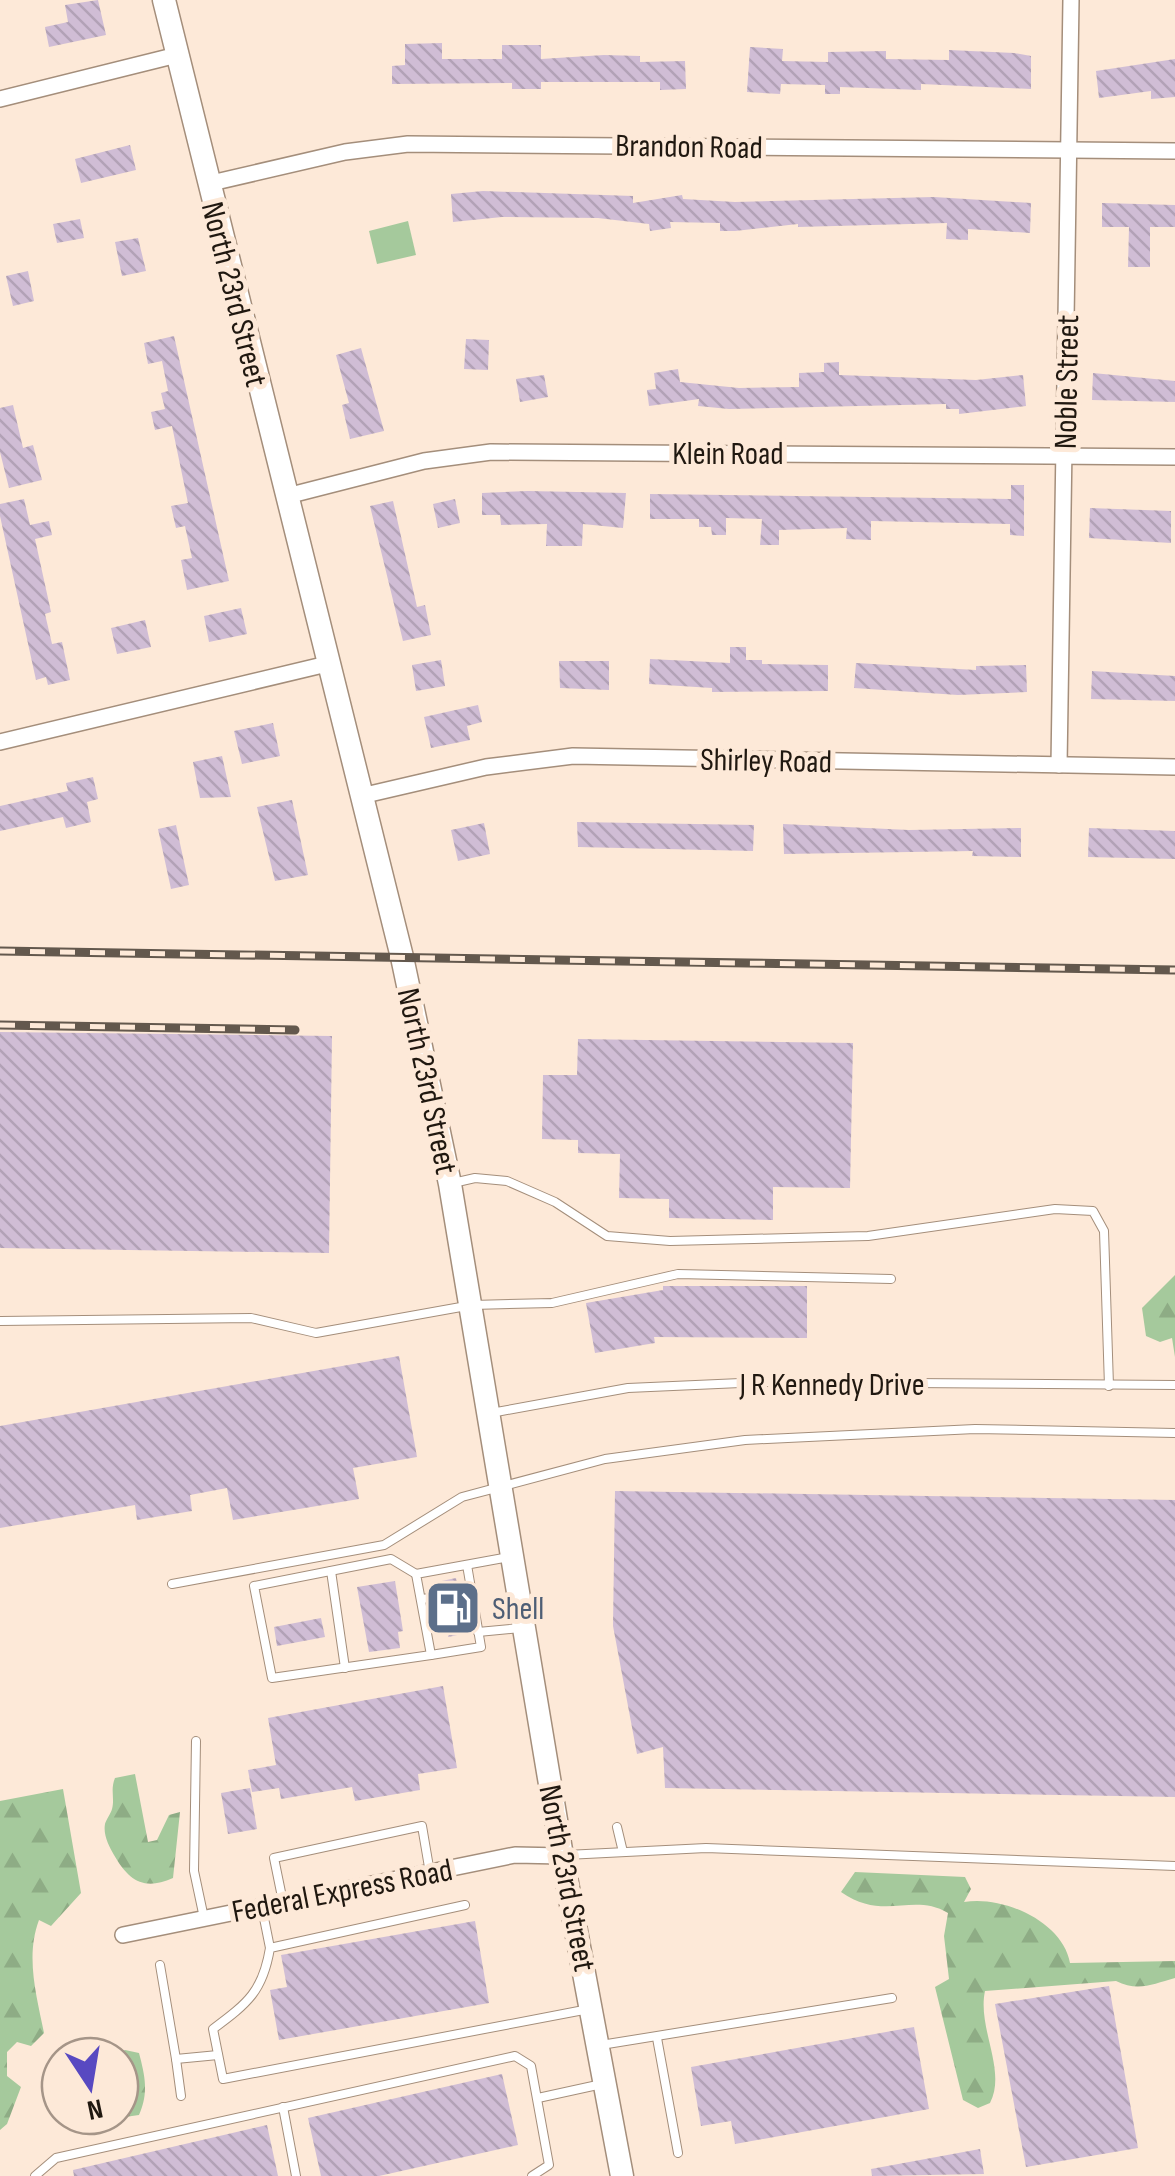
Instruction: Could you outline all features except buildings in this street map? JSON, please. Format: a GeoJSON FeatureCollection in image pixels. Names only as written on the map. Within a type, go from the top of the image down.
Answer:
{"type":"FeatureCollection","features":[{"type":"Feature","properties":{"kind":"main road","name":"North 23rd Street"},"geometry":{"type":"LineString","coordinates":[[164,0],[402,957],[450,1184],[562,1856],[622,2176]]}},
{"type":"Feature","properties":{"kind":"street","name":"Noble Street"},"geometry":{"type":"LineString","coordinates":[[1059,765],[1070,0]]}},
{"type":"Feature","properties":{"kind":"street"},"geometry":{"type":"LineString","coordinates":[[0,99],[177,55]]}},
{"type":"Feature","properties":{"kind":"street","name":"Brandon Road"},"geometry":{"type":"LineString","coordinates":[[208,184],[345,152],[408,144],[1175,152]]}},
{"type":"Feature","properties":{"kind":"street","name":"Klein Road"},"geometry":{"type":"LineString","coordinates":[[286,496],[424,461],[491,452],[1175,457]]}},
{"type":"Feature","properties":{"kind":"street"},"geometry":{"type":"LineString","coordinates":[[0,742],[327,664]]}},
{"type":"Feature","properties":{"kind":"street","name":"Shirley Road"},"geometry":{"type":"LineString","coordinates":[[361,796],[486,766],[573,756],[1175,767]]}},
{"type":"Feature","properties":{"kind":"street","name":"Federal Express Road"},"geometry":{"type":"LineString","coordinates":[[123,1934],[515,1855],[562,1856]]}},
{"type":"Feature","properties":{"kind":"lane"},"geometry":{"type":"LineString","coordinates":[[450,1184],[475,1178],[507,1181],[556,1202],[607,1236],[670,1241],[868,1236],[1054,1209],[1093,1211],[1104,1231],[1109,1386]]}},
{"type":"Feature","properties":{"kind":"lane"},"geometry":{"type":"LineString","coordinates":[[0,1321],[251,1318],[316,1333],[472,1304],[552,1303],[678,1274],[890,1279]]}},
{"type":"Feature","properties":{"kind":"lane","name":"J R Kennedy Drive"},"geometry":{"type":"LineString","coordinates":[[490,1412],[628,1388],[762,1382],[1175,1384]]}},
{"type":"Feature","properties":{"kind":"lane"},"geometry":{"type":"LineString","coordinates":[[172,1584],[384,1545],[462,1497],[605,1459],[745,1440],[974,1429],[1175,1433]]}},
{"type":"Feature","properties":{"kind":"lane"},"geometry":{"type":"LineString","coordinates":[[466,1565],[480,1646],[272,1678],[254,1586],[391,1559],[416,1574],[466,1565],[513,1557]]}},
{"type":"Feature","properties":{"kind":"lane"},"geometry":{"type":"LineString","coordinates":[[331,1571],[345,1668]]}},
{"type":"Feature","properties":{"kind":"lane"},"geometry":{"type":"LineString","coordinates":[[416,1574],[432,1656]]}},
{"type":"Feature","properties":{"kind":"lane"},"geometry":{"type":"LineString","coordinates":[[460,1593],[471,1591]]}},
{"type":"Feature","properties":{"kind":"lane"},"geometry":{"type":"LineString","coordinates":[[421,1599],[440,1596]]}},
{"type":"Feature","properties":{"kind":"lane"},"geometry":{"type":"LineString","coordinates":[[465,1620],[476,1618]]}},
{"type":"Feature","properties":{"kind":"lane"},"geometry":{"type":"LineString","coordinates":[[426,1627],[445,1623]]}},
{"type":"Feature","properties":{"kind":"lane"},"geometry":{"type":"LineString","coordinates":[[478,1632],[524,1628]]}},
{"type":"Feature","properties":{"kind":"lane"},"geometry":{"type":"LineString","coordinates":[[196,1741],[194,1871],[204,1918]]}},
{"type":"Feature","properties":{"kind":"lane"},"geometry":{"type":"LineString","coordinates":[[283,1902],[274,1858],[422,1826],[430,1874]]}},
{"type":"Feature","properties":{"kind":"lane"},"geometry":{"type":"LineString","coordinates":[[617,1827],[623,1852]]}},
{"type":"Feature","properties":{"kind":"lane"},"geometry":{"type":"LineString","coordinates":[[562,1856],[706,1848],[1175,1866]]}},
{"type":"Feature","properties":{"kind":"lane"},"geometry":{"type":"LineString","coordinates":[[270,1948],[465,1905]]}},
{"type":"Feature","properties":{"kind":"lane"},"geometry":{"type":"LineString","coordinates":[[262,1906],[270,1948],[264,1980],[243,2006],[214,2029],[223,2080],[593,2008]]}},
{"type":"Feature","properties":{"kind":"lane"},"geometry":{"type":"LineString","coordinates":[[160,1964],[181,2096]]}},
{"type":"Feature","properties":{"kind":"lane"},"geometry":{"type":"LineString","coordinates":[[599,2045],[892,1998]]}},
{"type":"Feature","properties":{"kind":"lane"},"geometry":{"type":"LineString","coordinates":[[656,2038],[678,2153]]}},
{"type":"Feature","properties":{"kind":"lane"},"geometry":{"type":"LineString","coordinates":[[176,2059],[218,2054]]}},
{"type":"Feature","properties":{"kind":"lane"},"geometry":{"type":"LineString","coordinates":[[35,2176],[56,2158],[516,2056],[531,2066],[549,2165],[532,2176]]}},
{"type":"Feature","properties":{"kind":"lane"},"geometry":{"type":"LineString","coordinates":[[538,2098],[606,2083]]}},
{"type":"Feature","properties":{"kind":"lane"},"geometry":{"type":"LineString","coordinates":[[283,2106],[296,2176]]}},
{"type":"Feature","properties":{"kind":"green space"},"geometry":{"type":"Polygon","coordinates":[[[408,221],[416,255],[377,264],[369,231],[408,221]]]}},
{"type":"Feature","properties":{"kind":"green space"},"geometry":{"type":"Polygon","coordinates":[[[1175,1275],[1175,1357],[1172,1338],[1160,1342],[1146,1336],[1142,1308],[1175,1275]]]}},
{"type":"Feature","properties":{"kind":"green space"},"geometry":{"type":"Polygon","coordinates":[[[135,1774],[148,1842],[157,1840],[169,1815],[180,1812],[173,1878],[154,1884],[132,1877],[120,1864],[106,1836],[115,1778],[135,1774]]]}},
{"type":"Feature","properties":{"kind":"green space"},"geometry":{"type":"Polygon","coordinates":[[[63,1789],[81,1893],[51,1926],[39,1920],[33,1963],[44,2033],[31,2046],[17,2042],[7,2052],[7,2076],[21,2087],[7,2124],[0,2130],[0,1801],[63,1789]]]}},
{"type":"Feature","properties":{"kind":"green space"},"geometry":{"type":"Polygon","coordinates":[[[855,1872],[965,1877],[971,1889],[964,1902],[996,1903],[1029,1914],[1056,1935],[1070,1963],[1175,1961],[1175,1978],[1139,1986],[1116,1981],[985,1991],[985,2019],[995,2077],[990,2103],[978,2108],[963,2100],[935,1987],[949,1979],[944,1936],[948,1913],[922,1905],[884,1906],[856,1901],[841,1892],[855,1872]]]}},
{"type":"Feature","properties":{"kind":"green space"},"geometry":{"type":"Polygon","coordinates":[[[140,2057],[145,2084],[140,2112],[140,2057]]]}},
{"type":"Feature","properties":{"kind":"railway"},"geometry":{"type":"LineString","coordinates":[[0,951],[1175,970]]}},
{"type":"Feature","properties":{"kind":"railway"},"geometry":{"type":"LineString","coordinates":[[0,1025],[295,1030]]}},
{"type":"Feature","properties":{"kind":"place","name":"Shell"},"geometry":{"type":"Point","coordinates":[453,1608]}}]}
